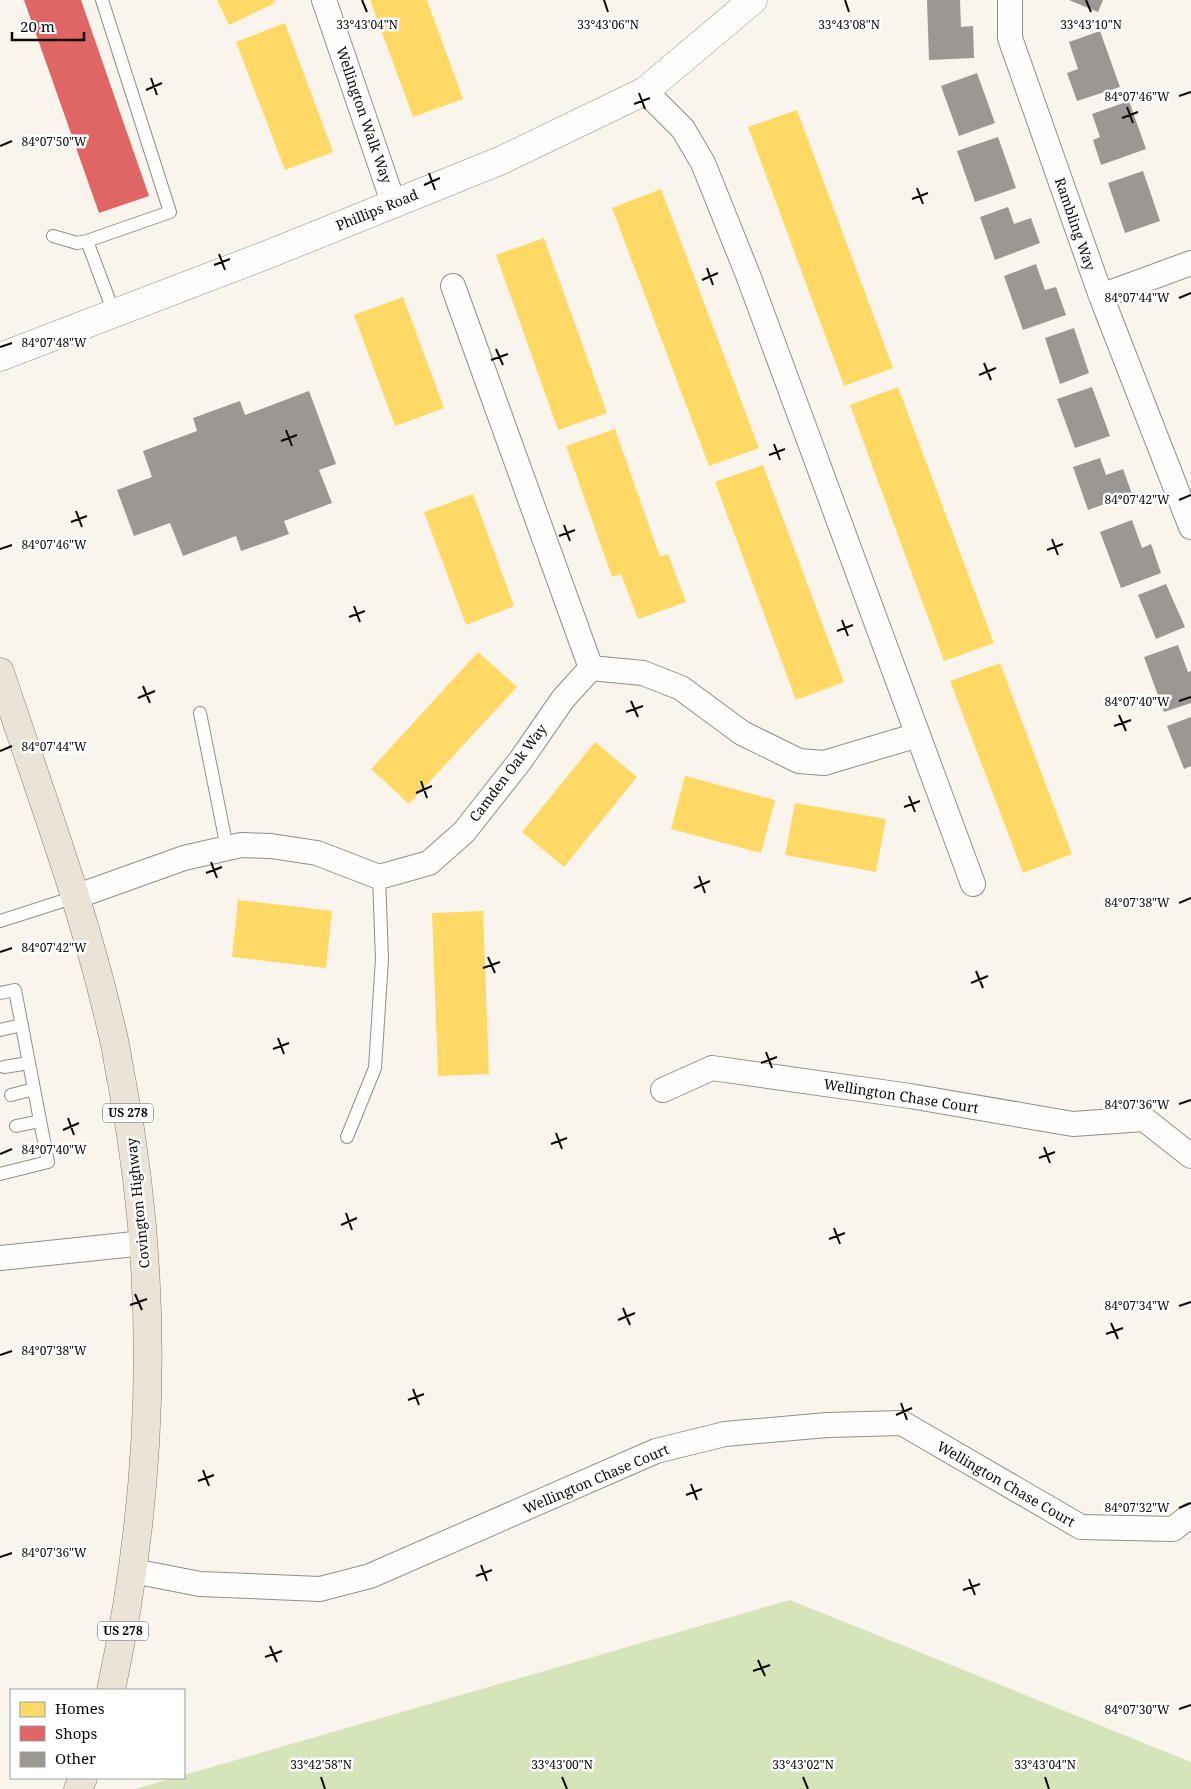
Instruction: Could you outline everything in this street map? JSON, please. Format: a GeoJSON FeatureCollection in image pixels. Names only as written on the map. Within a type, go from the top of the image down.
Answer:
{"type":"FeatureCollection","features":[{"type":"Feature","properties":{"kind":"main road","name":"Covington Highway"},"geometry":{"type":"LineString","coordinates":[[0,672],[76,897],[111,1027],[132,1134],[144,1243],[149,1353],[142,1499],[134,1571],[111,1689]]}},
{"type":"Feature","properties":{"kind":"street","name":"Wellington Walk Way"},"geometry":{"type":"LineString","coordinates":[[324,0],[393,202]]}},
{"type":"Feature","properties":{"kind":"street","name":"Phillips Road"},"geometry":{"type":"LineString","coordinates":[[0,357],[269,254],[393,202],[502,160],[645,90],[753,0]]}},
{"type":"Feature","properties":{"kind":"street","name":"Rambling Way"},"geometry":{"type":"LineString","coordinates":[[1010,0],[1010,38],[1101,296],[1191,527]]}},
{"type":"Feature","properties":{"kind":"street"},"geometry":{"type":"LineString","coordinates":[[645,90],[682,129],[702,163],[748,275],[973,884]]}},
{"type":"Feature","properties":{"kind":"street"},"geometry":{"type":"LineString","coordinates":[[1101,296],[1191,263]]}},
{"type":"Feature","properties":{"kind":"street"},"geometry":{"type":"LineString","coordinates":[[453,286],[591,668],[643,673],[681,688],[742,733],[799,761],[824,763],[918,735]]}},
{"type":"Feature","properties":{"kind":"street","name":"Camden Oak Way"},"geometry":{"type":"LineString","coordinates":[[379,877],[429,863],[464,832],[564,699],[591,668]]}},
{"type":"Feature","properties":{"kind":"street"},"geometry":{"type":"LineString","coordinates":[[76,897],[184,858],[241,845],[271,846],[317,853],[379,877]]}},
{"type":"Feature","properties":{"kind":"street","name":"Wellington Chase Court"},"geometry":{"type":"LineString","coordinates":[[663,1090],[712,1068],[910,1096],[1073,1124],[1144,1119],[1191,1156]]}},
{"type":"Feature","properties":{"kind":"street"},"geometry":{"type":"LineString","coordinates":[[0,1258],[144,1243]]}},
{"type":"Feature","properties":{"kind":"street","name":"Wellington Chase Court"},"geometry":{"type":"LineString","coordinates":[[134,1571],[200,1584],[320,1589],[370,1576],[656,1451],[725,1434],[826,1425],[902,1423],[1081,1527],[1173,1529],[1191,1515]]}},
{"type":"Feature","properties":{"kind":"lane"},"geometry":{"type":"LineString","coordinates":[[53,236],[78,243],[170,212],[102,0]]}},
{"type":"Feature","properties":{"kind":"lane"},"geometry":{"type":"LineString","coordinates":[[87,241],[114,313]]}},
{"type":"Feature","properties":{"kind":"lane"},"geometry":{"type":"LineString","coordinates":[[200,713],[227,848]]}},
{"type":"Feature","properties":{"kind":"lane"},"geometry":{"type":"LineString","coordinates":[[347,1138],[375,1068],[382,959],[379,877]]}},
{"type":"Feature","properties":{"kind":"lane"},"geometry":{"type":"LineString","coordinates":[[0,921],[76,897]]}},
{"type":"Feature","properties":{"kind":"lane"},"geometry":{"type":"LineString","coordinates":[[0,993],[15,990],[48,1162],[0,1174]]}},
{"type":"Feature","properties":{"kind":"lane"},"geometry":{"type":"LineString","coordinates":[[0,1030],[22,1025]]}},
{"type":"Feature","properties":{"kind":"lane"},"geometry":{"type":"LineString","coordinates":[[4,1067],[29,1063]]}},
{"type":"Feature","properties":{"kind":"lane"},"geometry":{"type":"LineString","coordinates":[[10,1095],[34,1089]]}},
{"type":"Feature","properties":{"kind":"lane"},"geometry":{"type":"LineString","coordinates":[[16,1126],[40,1121]]}},
{"type":"Feature","properties":{"kind":"green space"},"geometry":{"type":"Polygon","coordinates":[[[790,1600],[1191,1762],[1191,1789],[135,1789],[170,1779],[185,1779],[185,1775],[790,1600]]]}},
{"type":"Feature","properties":{"kind":"building: Homes"},"geometry":{"type":"Polygon","coordinates":[[[217,0],[274,0],[275,3],[229,25],[217,0]]]}},
{"type":"Feature","properties":{"kind":"building: Homes"},"geometry":{"type":"Polygon","coordinates":[[[370,0],[427,0],[463,99],[413,117],[370,0]]]}},
{"type":"Feature","properties":{"kind":"building: Homes"},"geometry":{"type":"Polygon","coordinates":[[[285,23],[333,152],[285,170],[236,42],[285,23]]]}},
{"type":"Feature","properties":{"kind":"building: Homes"},"geometry":{"type":"Polygon","coordinates":[[[797,110],[893,368],[844,386],[748,127],[797,110]]]}},
{"type":"Feature","properties":{"kind":"building: Homes"},"geometry":{"type":"Polygon","coordinates":[[[661,189],[759,448],[709,466],[612,208],[661,189]]]}},
{"type":"Feature","properties":{"kind":"building: Homes"},"geometry":{"type":"Polygon","coordinates":[[[544,238],[607,413],[558,430],[496,255],[544,238]]]}},
{"type":"Feature","properties":{"kind":"building: Homes"},"geometry":{"type":"Polygon","coordinates":[[[403,297],[444,408],[395,426],[354,315],[403,297]]]}},
{"type":"Feature","properties":{"kind":"building: Homes"},"geometry":{"type":"Polygon","coordinates":[[[898,387],[994,643],[944,661],[850,405],[898,387]]]}},
{"type":"Feature","properties":{"kind":"building: Homes"},"geometry":{"type":"Polygon","coordinates":[[[615,429],[660,557],[668,554],[686,602],[638,619],[621,574],[612,577],[566,446],[615,429]]]}},
{"type":"Feature","properties":{"kind":"building: Homes"},"geometry":{"type":"Polygon","coordinates":[[[763,465],[844,682],[796,700],[715,482],[763,465]]]}},
{"type":"Feature","properties":{"kind":"building: Homes"},"geometry":{"type":"Polygon","coordinates":[[[473,494],[514,606],[466,625],[424,512],[473,494]]]}},
{"type":"Feature","properties":{"kind":"building: Homes"},"geometry":{"type":"Polygon","coordinates":[[[478,652],[517,687],[409,804],[371,769],[478,652]]]}},
{"type":"Feature","properties":{"kind":"building: Homes"},"geometry":{"type":"Polygon","coordinates":[[[1000,663],[1072,854],[1023,873],[950,681],[1000,663]]]}},
{"type":"Feature","properties":{"kind":"building: Homes"},"geometry":{"type":"Polygon","coordinates":[[[595,742],[637,777],[564,867],[522,832],[595,742]]]}},
{"type":"Feature","properties":{"kind":"building: Homes"},"geometry":{"type":"Polygon","coordinates":[[[685,776],[775,800],[761,853],[671,829],[685,776]]]}},
{"type":"Feature","properties":{"kind":"building: Homes"},"geometry":{"type":"Polygon","coordinates":[[[795,803],[886,819],[876,872],[785,855],[795,803]]]}},
{"type":"Feature","properties":{"kind":"building: Homes"},"geometry":{"type":"Polygon","coordinates":[[[238,900],[332,911],[326,968],[232,957],[238,900]]]}},
{"type":"Feature","properties":{"kind":"building: Homes"},"geometry":{"type":"Polygon","coordinates":[[[483,911],[489,1074],[438,1076],[432,913],[483,911]]]}},
{"type":"Feature","properties":{"kind":"building: Shops"},"geometry":{"type":"Polygon","coordinates":[[[24,0],[81,0],[149,196],[99,213],[24,0]]]}},
{"type":"Feature","properties":{"kind":"building: Other"},"geometry":{"type":"Polygon","coordinates":[[[927,0],[960,0],[961,27],[973,26],[974,58],[929,60],[927,0]]]}},
{"type":"Feature","properties":{"kind":"building: Other"},"geometry":{"type":"Polygon","coordinates":[[[1069,0],[1103,0],[1098,12],[1069,0]]]}},
{"type":"Feature","properties":{"kind":"building: Other"},"geometry":{"type":"Polygon","coordinates":[[[1100,31],[1120,87],[1077,101],[1067,73],[1078,69],[1069,42],[1100,31]]]}},
{"type":"Feature","properties":{"kind":"building: Other"},"geometry":{"type":"Polygon","coordinates":[[[977,73],[995,123],[959,136],[941,86],[977,73]]]}},
{"type":"Feature","properties":{"kind":"building: Other"},"geometry":{"type":"Polygon","coordinates":[[[1129,101],[1146,149],[1101,165],[1093,140],[1100,137],[1092,114],[1129,101]]]}},
{"type":"Feature","properties":{"kind":"building: Other"},"geometry":{"type":"Polygon","coordinates":[[[998,137],[1016,188],[975,202],[957,151],[998,137]]]}},
{"type":"Feature","properties":{"kind":"building: Other"},"geometry":{"type":"Polygon","coordinates":[[[1143,171],[1160,221],[1125,233],[1108,183],[1143,171]]]}},
{"type":"Feature","properties":{"kind":"building: Other"},"geometry":{"type":"Polygon","coordinates":[[[1008,207],[1014,224],[1031,218],[1040,243],[995,260],[980,217],[1008,207]]]}},
{"type":"Feature","properties":{"kind":"building: Other"},"geometry":{"type":"Polygon","coordinates":[[[1036,264],[1045,290],[1056,287],[1066,315],[1023,330],[1004,276],[1036,264]]]}},
{"type":"Feature","properties":{"kind":"building: Other"},"geometry":{"type":"Polygon","coordinates":[[[1074,328],[1089,373],[1060,384],[1045,338],[1074,328]]]}},
{"type":"Feature","properties":{"kind":"building: Other"},"geometry":{"type":"Polygon","coordinates":[[[1092,387],[1110,436],[1075,448],[1057,399],[1092,387]]]}},
{"type":"Feature","properties":{"kind":"building: Other"},"geometry":{"type":"Polygon","coordinates":[[[309,391],[336,464],[319,470],[332,503],[284,521],[289,534],[241,551],[236,536],[183,556],[170,523],[134,536],[117,490],[152,477],[143,451],[197,431],[193,418],[240,401],[245,415],[309,391]]]}},
{"type":"Feature","properties":{"kind":"building: Other"},"geometry":{"type":"Polygon","coordinates":[[[1100,458],[1106,475],[1123,469],[1132,494],[1088,510],[1073,467],[1100,458]]]}},
{"type":"Feature","properties":{"kind":"building: Other"},"geometry":{"type":"Polygon","coordinates":[[[1132,520],[1142,548],[1151,544],[1161,573],[1121,588],[1100,532],[1132,520]]]}},
{"type":"Feature","properties":{"kind":"building: Other"},"geometry":{"type":"Polygon","coordinates":[[[1166,584],[1185,627],[1156,639],[1138,595],[1166,584]]]}},
{"type":"Feature","properties":{"kind":"building: Other"},"geometry":{"type":"Polygon","coordinates":[[[1178,645],[1188,672],[1191,671],[1191,703],[1164,712],[1144,657],[1178,645]]]}},
{"type":"Feature","properties":{"kind":"building: Other"},"geometry":{"type":"Polygon","coordinates":[[[1191,717],[1191,766],[1184,769],[1167,726],[1191,717]]]}}]}
